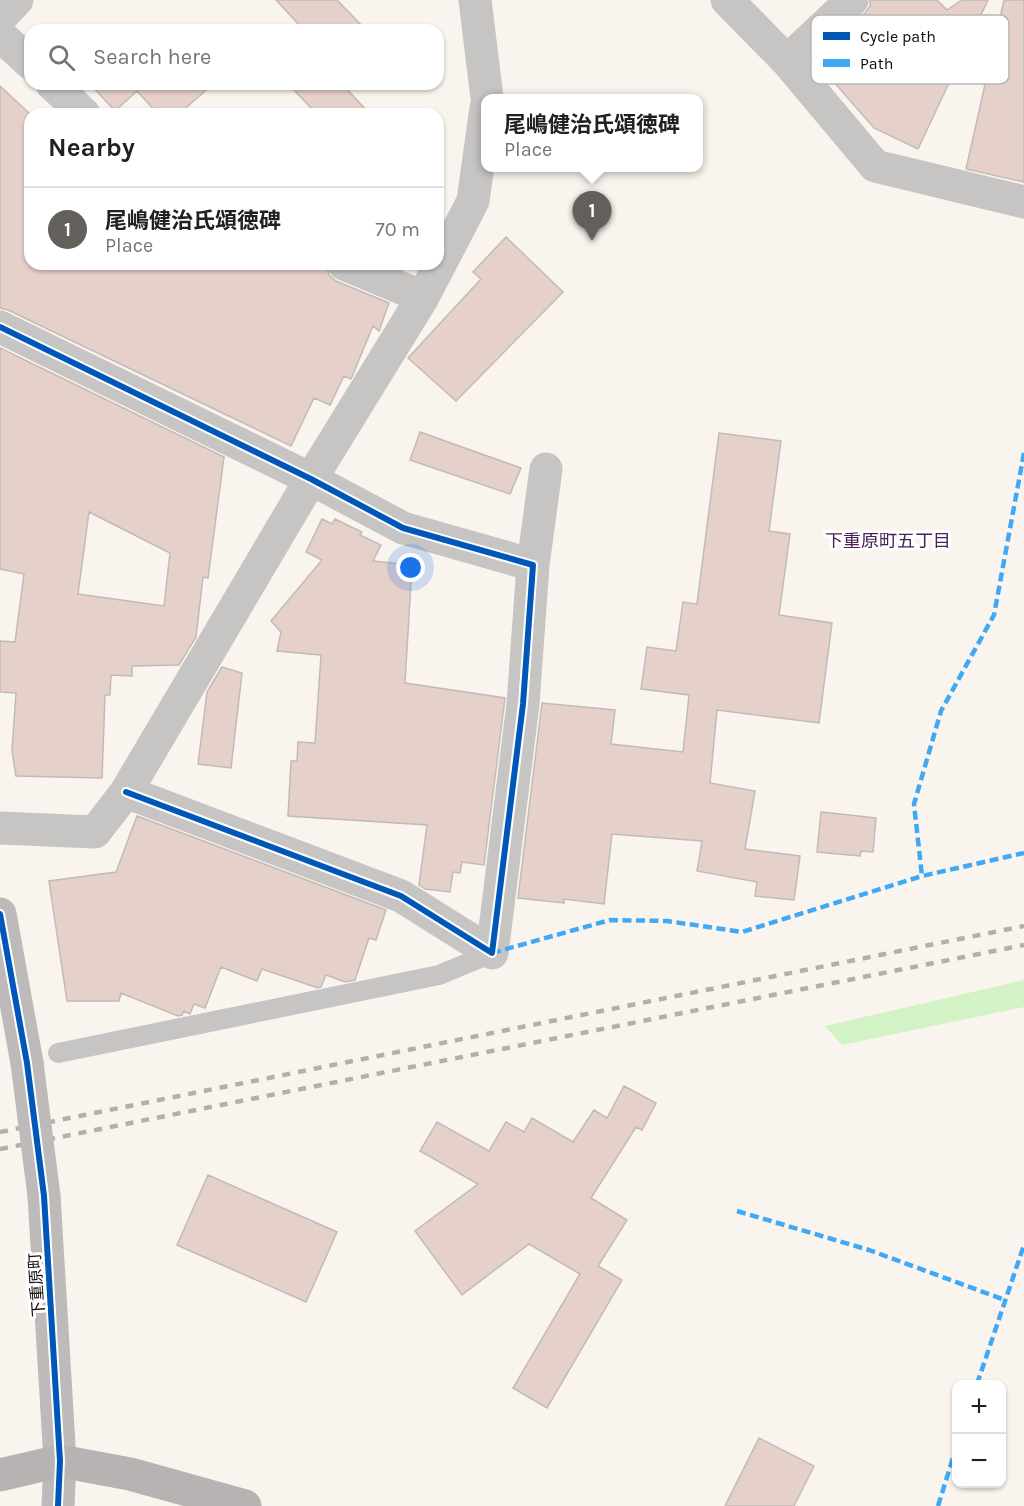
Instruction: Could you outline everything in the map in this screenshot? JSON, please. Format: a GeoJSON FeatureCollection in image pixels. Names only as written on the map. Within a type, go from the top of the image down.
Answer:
{"type":"FeatureCollection","features":[{"type":"Feature","properties":{"kind":"main road"},"geometry":{"type":"LineString","coordinates":[[0,1475],[60,1461],[130,1474],[245,1506]]}},
{"type":"Feature","properties":{"kind":"street"},"geometry":{"type":"LineString","coordinates":[[0,18],[17,0]]}},
{"type":"Feature","properties":{"kind":"street"},"geometry":{"type":"LineString","coordinates":[[475,0],[486,94]]}},
{"type":"Feature","properties":{"kind":"street"},"geometry":{"type":"LineString","coordinates":[[727,0],[787,62],[875,166],[1024,202]]}},
{"type":"Feature","properties":{"kind":"street"},"geometry":{"type":"LineString","coordinates":[[836,15],[852,0]]}},
{"type":"Feature","properties":{"kind":"street"},"geometry":{"type":"LineString","coordinates":[[0,35],[24,57]]}},
{"type":"Feature","properties":{"kind":"street"},"geometry":{"type":"LineString","coordinates":[[787,62],[811,39]]}},
{"type":"Feature","properties":{"kind":"street"},"geometry":{"type":"LineString","coordinates":[[58,90],[78,108]]}},
{"type":"Feature","properties":{"kind":"street"},"geometry":{"type":"LineString","coordinates":[[444,257],[473,201],[481,144]]}},
{"type":"Feature","properties":{"kind":"street"},"geometry":{"type":"LineString","coordinates":[[358,270],[423,297]]}},
{"type":"Feature","properties":{"kind":"street"},"geometry":{"type":"LineString","coordinates":[[0,828],[95,832],[126,792],[310,479],[423,297],[437,270]]}},
{"type":"Feature","properties":{"kind":"street"},"geometry":{"type":"LineString","coordinates":[[0,327],[310,479],[403,528],[533,565]]}},
{"type":"Feature","properties":{"kind":"street"},"geometry":{"type":"LineString","coordinates":[[126,792],[402,897],[492,953],[523,704],[533,565],[546,469]]}},
{"type":"Feature","properties":{"kind":"street","name":"下重原町"},"geometry":{"type":"LineString","coordinates":[[0,914],[27,1064],[44,1196],[60,1461],[58,1506]]}},
{"type":"Feature","properties":{"kind":"lane"},"geometry":{"type":"LineString","coordinates":[[58,1053],[439,975],[492,953]]}},
{"type":"Feature","properties":{"kind":"green space"},"geometry":{"type":"Polygon","coordinates":[[[1024,980],[1024,1007],[842,1045],[825,1026],[1024,980]]]}},
{"type":"Feature","properties":{"kind":"building"},"geometry":{"type":"Polygon","coordinates":[[[276,0],[337,0],[360,24],[298,24],[276,0]]]}},
{"type":"Feature","properties":{"kind":"building"},"geometry":{"type":"Polygon","coordinates":[[[870,0],[937,0],[947,10],[962,0],[988,0],[981,15],[863,15],[870,6],[870,0]]]}},
{"type":"Feature","properties":{"kind":"building"},"geometry":{"type":"Polygon","coordinates":[[[1004,0],[1024,0],[1024,182],[966,169],[985,84],[1009,84],[1009,15],[1001,15],[1004,0]]]}},
{"type":"Feature","properties":{"kind":"building"},"geometry":{"type":"Polygon","coordinates":[[[836,84],[949,84],[918,149],[874,128],[836,84]]]}},
{"type":"Feature","properties":{"kind":"building"},"geometry":{"type":"Polygon","coordinates":[[[0,86],[24,108],[24,270],[328,270],[329,275],[336,281],[389,303],[379,331],[373,326],[351,379],[344,376],[330,405],[314,398],[291,446],[0,308],[0,86]]]}},
{"type":"Feature","properties":{"kind":"building"},"geometry":{"type":"Polygon","coordinates":[[[96,90],[206,90],[186,108],[153,108],[137,91],[118,108],[112,108],[96,90]]]}},
{"type":"Feature","properties":{"kind":"building"},"geometry":{"type":"Polygon","coordinates":[[[294,90],[348,90],[364,108],[311,108],[294,90]]]}},
{"type":"Feature","properties":{"kind":"building"},"geometry":{"type":"Polygon","coordinates":[[[506,237],[563,292],[456,401],[408,358],[481,279],[473,272],[506,237]]]}},
{"type":"Feature","properties":{"kind":"building"},"geometry":{"type":"Polygon","coordinates":[[[0,348],[224,457],[208,578],[203,577],[196,637],[179,665],[132,666],[132,676],[111,675],[110,695],[105,695],[102,778],[16,776],[12,751],[16,693],[0,692],[0,641],[15,642],[24,574],[0,569],[0,348]],[[89,512],[78,594],[164,606],[170,553],[89,512]]]}},
{"type":"Feature","properties":{"kind":"building"},"geometry":{"type":"Polygon","coordinates":[[[420,432],[521,468],[510,494],[410,460],[420,432]]]}},
{"type":"Feature","properties":{"kind":"building"},"geometry":{"type":"Polygon","coordinates":[[[719,433],[781,441],[769,531],[790,534],[779,615],[832,623],[819,723],[717,710],[710,783],[755,791],[745,849],[800,856],[794,900],[755,896],[757,882],[697,871],[702,841],[612,834],[604,904],[564,899],[564,903],[518,898],[542,703],[615,710],[611,744],[683,752],[689,695],[641,689],[647,647],[676,651],[683,602],[697,604],[719,433]]]}},
{"type":"Feature","properties":{"kind":"building"},"geometry":{"type":"Polygon","coordinates":[[[322,519],[332,524],[335,519],[362,532],[360,535],[381,545],[373,561],[412,565],[405,683],[505,698],[484,865],[462,862],[460,873],[453,872],[450,892],[425,889],[419,885],[427,825],[288,816],[291,761],[297,761],[298,742],[315,743],[321,655],[277,651],[281,632],[271,621],[322,560],[306,552],[322,519]]]}},
{"type":"Feature","properties":{"kind":"building"},"geometry":{"type":"Polygon","coordinates":[[[222,667],[242,673],[231,768],[198,764],[207,692],[222,667]]]}},
{"type":"Feature","properties":{"kind":"building"},"geometry":{"type":"Polygon","coordinates":[[[821,812],[876,818],[873,852],[861,851],[860,856],[817,852],[821,812]]]}},
{"type":"Feature","properties":{"kind":"building"},"geometry":{"type":"Polygon","coordinates":[[[137,816],[386,910],[376,940],[369,938],[355,980],[345,982],[326,975],[321,987],[318,988],[262,969],[257,981],[221,967],[205,1008],[194,1004],[190,1014],[184,1011],[178,1016],[121,993],[119,1001],[67,1001],[49,881],[116,872],[137,816]]]}},
{"type":"Feature","properties":{"kind":"building"},"geometry":{"type":"Polygon","coordinates":[[[624,1086],[656,1103],[642,1130],[636,1127],[591,1198],[627,1220],[598,1266],[622,1280],[547,1408],[513,1388],[580,1274],[529,1244],[462,1295],[415,1231],[478,1184],[420,1151],[437,1122],[489,1151],[506,1122],[524,1132],[532,1118],[573,1142],[594,1110],[607,1118],[624,1086]]]}},
{"type":"Feature","properties":{"kind":"building"},"geometry":{"type":"Polygon","coordinates":[[[208,1175],[337,1232],[306,1302],[177,1245],[208,1175]]]}},
{"type":"Feature","properties":{"kind":"building"},"geometry":{"type":"Polygon","coordinates":[[[759,1438],[814,1466],[794,1506],[725,1506],[759,1438]]]}},
{"type":"Feature","properties":{"kind":"railway"},"geometry":{"type":"LineString","coordinates":[[0,1132],[1024,926]]}},
{"type":"Feature","properties":{"kind":"railway"},"geometry":{"type":"LineString","coordinates":[[0,1149],[1024,945]]}},
{"type":"Feature","properties":{"kind":"marked path"},"geometry":{"type":"LineString","coordinates":[[1024,453],[994,615],[941,711],[914,804],[922,876],[1024,853]]}},
{"type":"Feature","properties":{"kind":"marked path"},"geometry":{"type":"LineString","coordinates":[[492,953],[610,920],[667,921],[742,932],[922,876]]}},
{"type":"Feature","properties":{"kind":"marked path"},"geometry":{"type":"LineString","coordinates":[[737,1211],[869,1250],[1005,1300]]}},
{"type":"Feature","properties":{"kind":"marked path"},"geometry":{"type":"LineString","coordinates":[[978,1380],[1024,1245]]}},
{"type":"Feature","properties":{"kind":"marked path"},"geometry":{"type":"LineString","coordinates":[[938,1506],[952,1461]]}},
{"type":"Feature","properties":{"kind":"cycle path"},"geometry":{"type":"LineString","coordinates":[[0,327],[311,479],[403,528],[533,565],[523,704],[492,953],[401,896],[126,792]]}},
{"type":"Feature","properties":{"kind":"cycle path"},"geometry":{"type":"LineString","coordinates":[[0,914],[27,1063],[44,1196],[60,1461],[58,1506]]}},
{"type":"Feature","properties":{"kind":"place","name":"尾嶋健治氏頌徳碑"},"geometry":{"type":"Point","coordinates":[592,241]}},
{"type":"Feature","properties":{"kind":"district","name":"下重原町五丁目"},"geometry":{"type":"Point","coordinates":[888,541]}}]}
